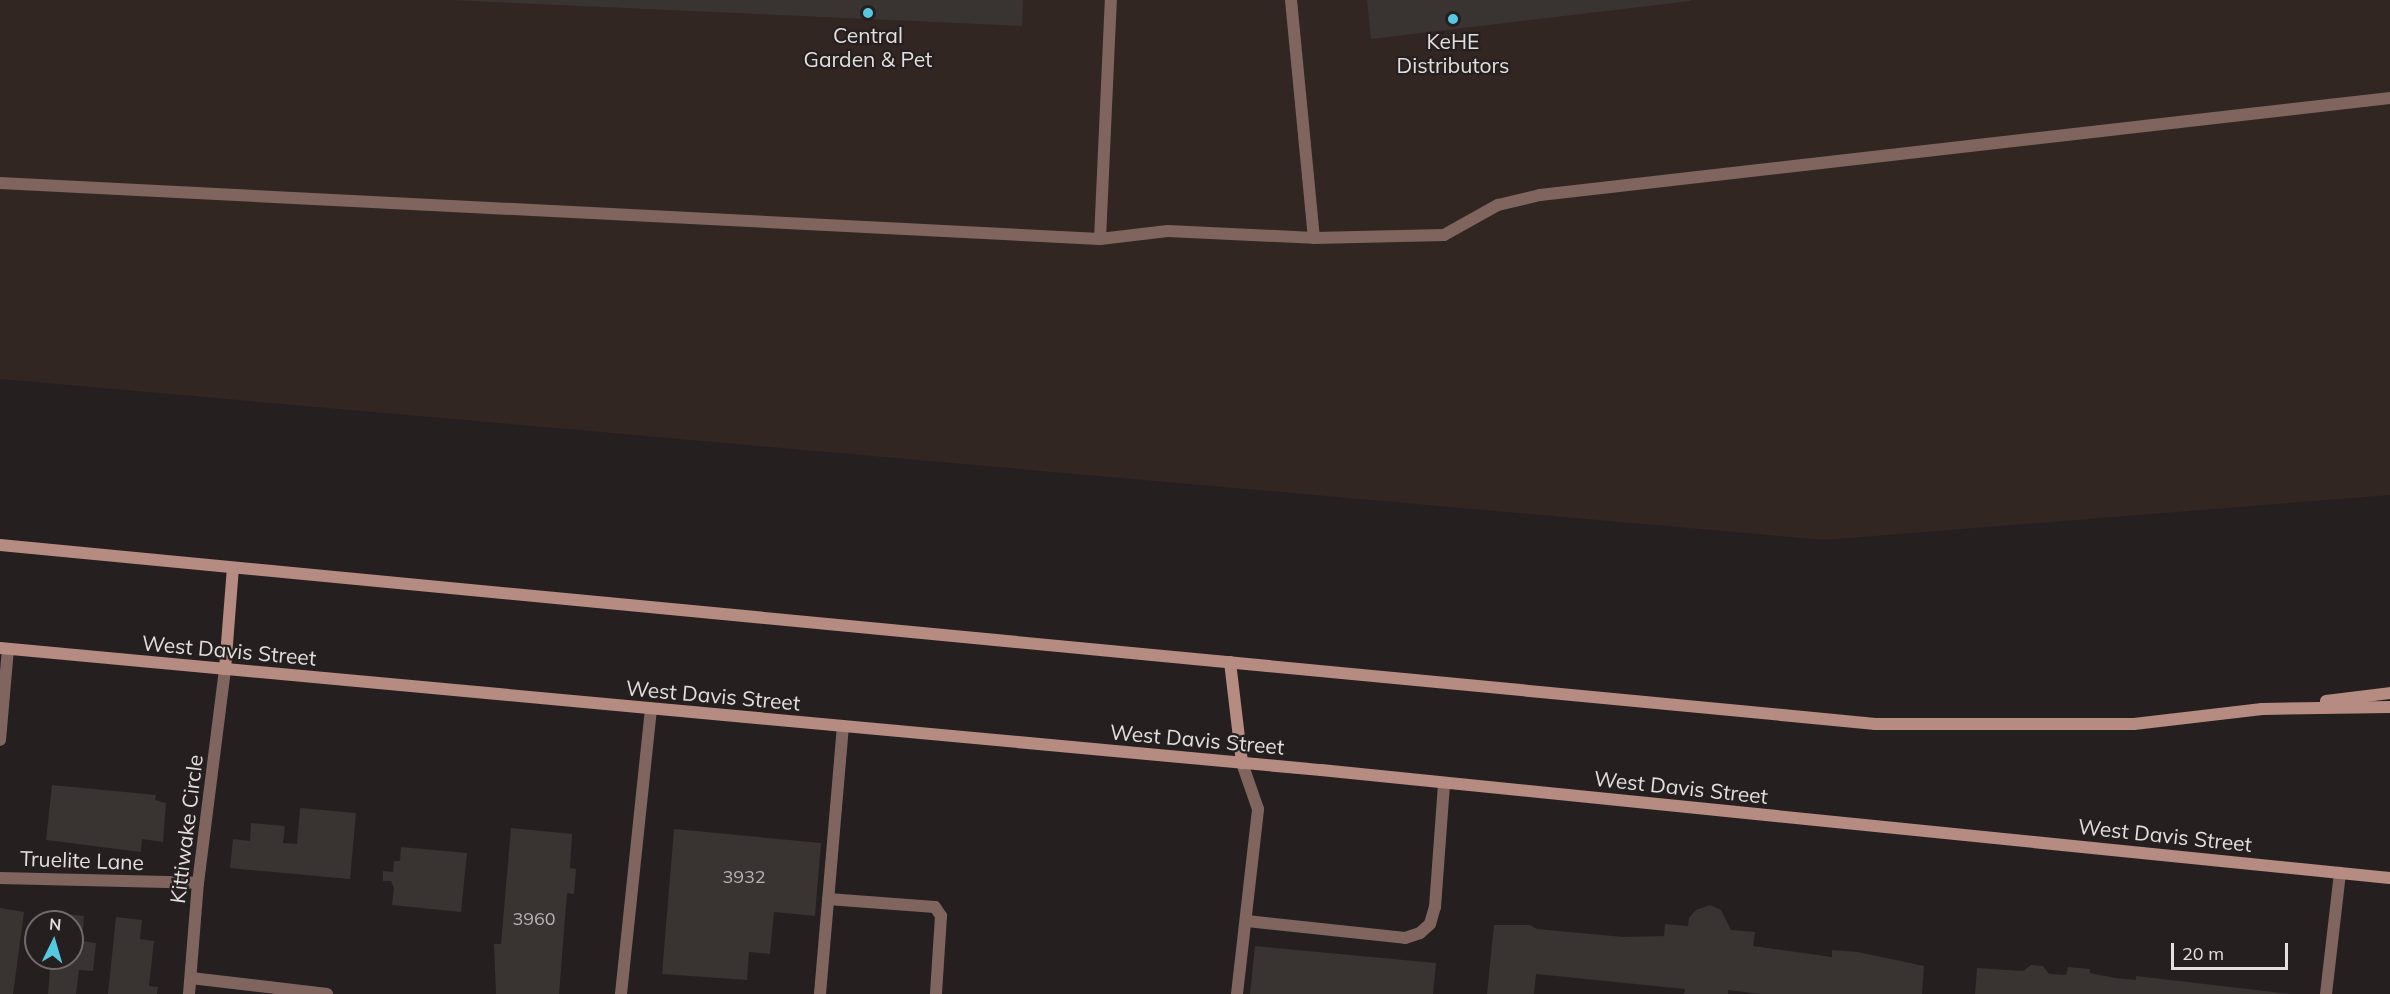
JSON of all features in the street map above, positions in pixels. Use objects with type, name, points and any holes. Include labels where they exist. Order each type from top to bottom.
[{"type":"main road","points":[[0,545],[1875,724],[2134,724],[2390,693]]},
{"type":"main road","points":[[225,669],[233,568]]},
{"type":"main road","name":"West Davis Street","points":[[4,649],[1242,763],[2390,878]]},
{"type":"main road","points":[[1230,662],[1242,763]]},
{"type":"main road","points":[[2262,709],[2390,707]]},
{"type":"street","points":[[1100,239],[1111,0]]},
{"type":"street","points":[[1291,0],[1314,237]]},
{"type":"street","points":[[0,183],[1100,239],[1168,231],[1314,237],[1444,235],[1498,205],[1540,195],[2390,98]]},
{"type":"street","points":[[0,740],[4,649]]},
{"type":"street","name":"Kittiwake Circle","points":[[189,994],[198,883],[225,669]]},
{"type":"street","points":[[621,994],[651,709]]},
{"type":"street","points":[[820,994],[843,726]]},
{"type":"street","points":[[1237,994],[1258,808],[1242,763]]},
{"type":"street","points":[[1247,921],[1405,938],[1420,933],[1430,924],[1435,907],[1444,783]]},
{"type":"street","points":[[2326,994],[2340,873]]},
{"type":"street","name":"Truelite Lane","points":[[0,878],[198,883]]},
{"type":"street","points":[[828,899],[935,907],[941,916],[936,994]]},
{"type":"street","points":[[191,978],[327,994]]},
{"type":"shaded area","points":[[0,0],[2390,0],[2390,495],[1824,540],[0,379]]},
{"type":"building","name":"Central Garden & Pet","points":[[450,0],[1023,0],[1022,26]]},
{"type":"building","name":"KeHE Distributors","points":[[1367,0],[1691,0],[1691,1],[1371,39]]},
{"type":"building","points":[[52,785],[156,795],[155,800],[166,803],[163,842],[142,839],[141,852],[46,840]]},
{"type":"building","points":[[300,808],[356,813],[350,879],[230,868],[233,839],[250,841],[251,823],[285,826],[283,843],[297,844]]},
{"type":"building","points":[[511,828],[572,834],[570,868],[576,869],[574,894],[567,893],[559,994],[496,994],[494,944],[501,944]]},
{"type":"building","points":[[674,829],[821,843],[815,916],[774,912],[770,954],[749,952],[747,980],[662,974]]},
{"type":"building","points":[[401,847],[467,853],[461,912],[392,905],[394,888],[391,881],[383,881],[383,871],[393,872],[394,861],[400,861]]},
{"type":"building","points":[[1710,905],[1721,910],[1731,930],[1755,932],[1753,946],[1832,957],[1832,950],[1858,952],[1924,966],[1922,994],[1760,994],[1728,990],[1728,994],[1684,994],[1685,989],[1536,974],[1534,994],[1487,994],[1494,925],[1530,925],[1537,929],[1623,937],[1664,936],[1665,924],[1688,926],[1689,918],[1696,910]]},
{"type":"building","points":[[0,908],[24,912],[13,994],[0,994]]},
{"type":"building","points":[[116,917],[142,920],[140,939],[154,941],[149,986],[158,987],[157,994],[108,994]]},
{"type":"building","points":[[84,941],[96,943],[93,971],[79,970],[84,970]]},
{"type":"building","points":[[1255,946],[1436,963],[1433,994],[1250,994]]},
{"type":"building","points":[[2031,965],[2043,966],[2049,974],[2066,975],[2068,967],[2090,969],[2090,973],[2115,978],[2136,980],[2136,976],[2290,994],[1975,994],[1977,968],[2023,971]]},
{"type":"building","points":[[50,970],[79,970],[76,994],[48,994]]},
{"type":"place","name":"Central Garden & Pet","points":[[868,13]]},
{"type":"place","name":"KeHE Distributors","points":[[1453,19]]}]
